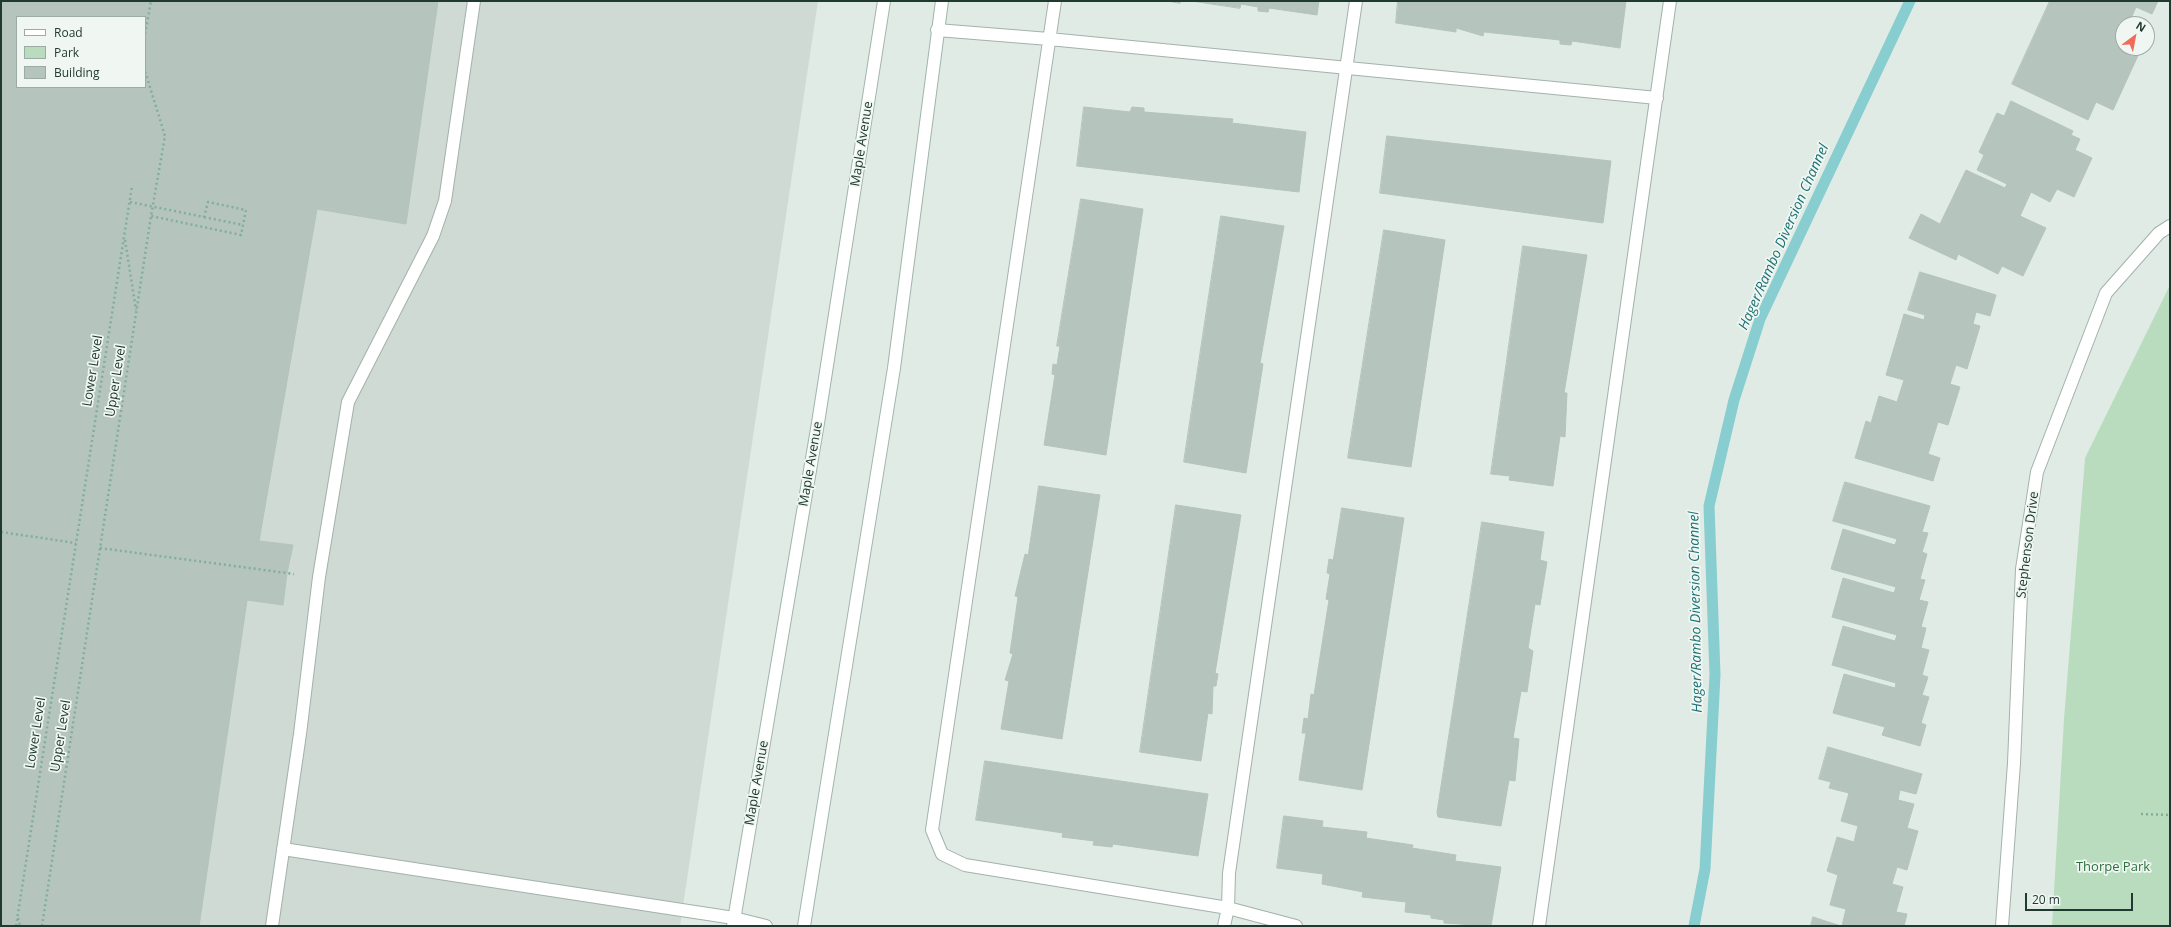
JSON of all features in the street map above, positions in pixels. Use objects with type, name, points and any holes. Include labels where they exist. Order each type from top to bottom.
[{"type":"main road","points":[[272,926],[319,577],[348,402],[433,236],[445,201],[474,1]]},
{"type":"main road","name":"Maple Avenue","points":[[734,922],[818,423],[884,1]]},
{"type":"main road","points":[[804,926],[894,368],[942,1]]},
{"type":"main road","points":[[1055,1],[932,830],[942,854],[965,865],[1228,908],[1296,926]]},
{"type":"main road","points":[[1224,926],[1228,908],[1229,873],[1356,1]]},
{"type":"main road","points":[[1539,926],[1670,1]]},
{"type":"main road","points":[[937,30],[1049,39],[1657,98]]},
{"type":"main road","name":"Stephenson Drive","points":[[2002,926],[2014,763],[2022,569],[2037,472],[2106,293],[2159,234],[2170,226]]},
{"type":"main road","points":[[283,849],[766,926]]},
{"type":"path","points":[[146,28],[151,1]]},
{"type":"path","name":"Upper Level","points":[[42,926],[151,216],[165,136],[146,74]]},
{"type":"path","name":"Lower Level","points":[[16,926],[132,186]]},
{"type":"path","points":[[130,202],[243,225]]},
{"type":"path","points":[[151,216],[241,235],[246,210],[208,202],[204,217]]},
{"type":"path","points":[[124,237],[136,314]]},
{"type":"path","points":[[1,532],[76,543]]},
{"type":"path","points":[[100,548],[319,577]]},
{"type":"path","points":[[2141,814],[2170,815]]},
{"type":"path","points":[[17,916],[20,926]]},
{"type":"shaded area","points":[[1,1],[818,1],[680,926],[1,926]]},
{"type":"green space","name":"Thorpe Park","points":[[2170,285],[2170,926],[2052,926],[2064,719],[2085,458]]},
{"type":"building","points":[[1,1],[438,1],[406,224],[317,209],[259,541],[293,545],[287,573],[283,605],[247,600],[199,926],[1,926]]},
{"type":"building","points":[[1168,1],[1181,1],[1180,3]]},
{"type":"building","points":[[1192,1],[1319,1],[1317,15],[1269,8],[1268,12],[1258,11],[1258,7],[1241,4],[1240,8]]},
{"type":"building","points":[[1398,1],[1626,1],[1620,48],[1572,41],[1571,45],[1560,44],[1560,40],[1484,32],[1483,36],[1456,28],[1456,32],[1396,23]]},
{"type":"building","points":[[2050,1],[2158,1],[2152,14],[2136,7],[2132,16],[2115,16],[2115,56],[2138,56],[2113,110],[2096,102],[2088,120],[2012,84]]},
{"type":"building","points":[[2011,101],[2073,131],[2071,135],[2080,139],[2075,150],[2092,158],[2074,197],[2057,189],[2050,202],[2031,192],[2020,216],[2046,228],[2023,276],[2002,266],[1998,274],[1958,254],[1956,260],[1909,238],[1921,214],[1940,224],[1966,170],[2005,188],[2007,184],[1977,170],[1984,155],[1979,152],[1997,113],[2004,116]]},
{"type":"building","points":[[1084,107],[1130,112],[1132,107],[1144,108],[1144,112],[1233,119],[1232,123],[1306,132],[1299,192],[1077,166]]},
{"type":"building","points":[[1387,136],[1611,161],[1603,223],[1380,193]]},
{"type":"building","points":[[1081,199],[1143,209],[1106,455],[1044,445],[1055,375],[1052,374],[1053,364],[1057,365],[1060,346],[1057,346]]},
{"type":"building","points":[[1221,216],[1284,226],[1260,363],[1263,364],[1246,473],[1184,462]]},
{"type":"building","points":[[1384,230],[1445,240],[1411,467],[1348,458]]},
{"type":"building","points":[[1523,246],[1587,255],[1564,393],[1567,393],[1565,437],[1560,436],[1553,486],[1509,480],[1510,476],[1491,474]]},
{"type":"building","points":[[1920,272],[1996,295],[1990,316],[1976,312],[1973,324],[1980,326],[1967,369],[1956,365],[1950,384],[1960,387],[1948,425],[1938,422],[1928,454],[1940,458],[1933,481],[1855,458],[1866,421],[1871,423],[1879,396],[1897,402],[1904,380],[1886,375],[1904,314],[1924,320],[1925,315],[1908,310]]},
{"type":"building","points":[[1845,482],[1930,506],[1922,532],[1928,533],[1922,552],[1927,554],[1920,579],[1925,580],[1919,600],[1928,602],[1921,627],[1926,628],[1921,648],[1929,650],[1922,675],[1928,677],[1922,695],[1929,697],[1921,723],[1926,725],[1920,746],[1882,735],[1885,727],[1833,713],[1844,674],[1895,688],[1896,683],[1832,665],[1843,626],[1895,641],[1897,635],[1832,617],[1843,578],[1894,593],[1896,587],[1831,569],[1843,529],[1895,545],[1897,539],[1833,521]]},
{"type":"building","points":[[1039,486],[1100,495],[1062,739],[1001,729],[1009,681],[1005,680],[1013,654],[1010,653],[1018,597],[1015,596],[1025,554],[1028,555]]},
{"type":"building","points":[[1176,505],[1241,515],[1215,673],[1218,674],[1216,686],[1213,686],[1212,714],[1208,713],[1201,761],[1140,752]]},
{"type":"building","points":[[1342,508],[1404,518],[1362,790],[1299,780],[1306,733],[1302,733],[1304,718],[1308,719],[1311,694],[1314,695],[1329,600],[1326,599],[1330,574],[1327,573],[1329,559],[1333,560]]},
{"type":"building","points":[[1482,522],[1544,532],[1540,560],[1547,562],[1540,605],[1535,604],[1528,648],[1533,651],[1527,692],[1521,691],[1513,738],[1519,739],[1515,781],[1509,780],[1501,826],[1438,817],[1437,813]]},
{"type":"building","points":[[1828,747],[1922,774],[1916,794],[1900,790],[1898,800],[1914,804],[1907,828],[1918,831],[1907,870],[1897,867],[1892,884],[1903,887],[1896,912],[1907,914],[1904,926],[1842,926],[1846,909],[1830,905],[1838,875],[1827,871],[1837,837],[1854,842],[1858,826],[1841,821],[1849,793],[1829,788],[1831,782],[1819,779]]},
{"type":"building","points":[[985,761],[1208,794],[1198,856],[1113,844],[1112,847],[1093,845],[1094,841],[1062,837],[1063,833],[976,820]]},
{"type":"building","points":[[1284,816],[1323,821],[1322,827],[1367,832],[1366,838],[1413,845],[1412,848],[1456,855],[1455,861],[1501,867],[1491,926],[1444,923],[1444,920],[1431,918],[1431,915],[1405,912],[1406,902],[1362,897],[1363,892],[1322,884],[1323,874],[1277,868]]},
{"type":"building","points":[[1813,917],[1841,926],[1811,926]]},
{"type":"waterway","name":"Hager/Rambo Diversion Channel","points":[[1694,926],[1705,869],[1715,675],[1709,506],[1734,400],[1760,319],[1910,1]]}]
